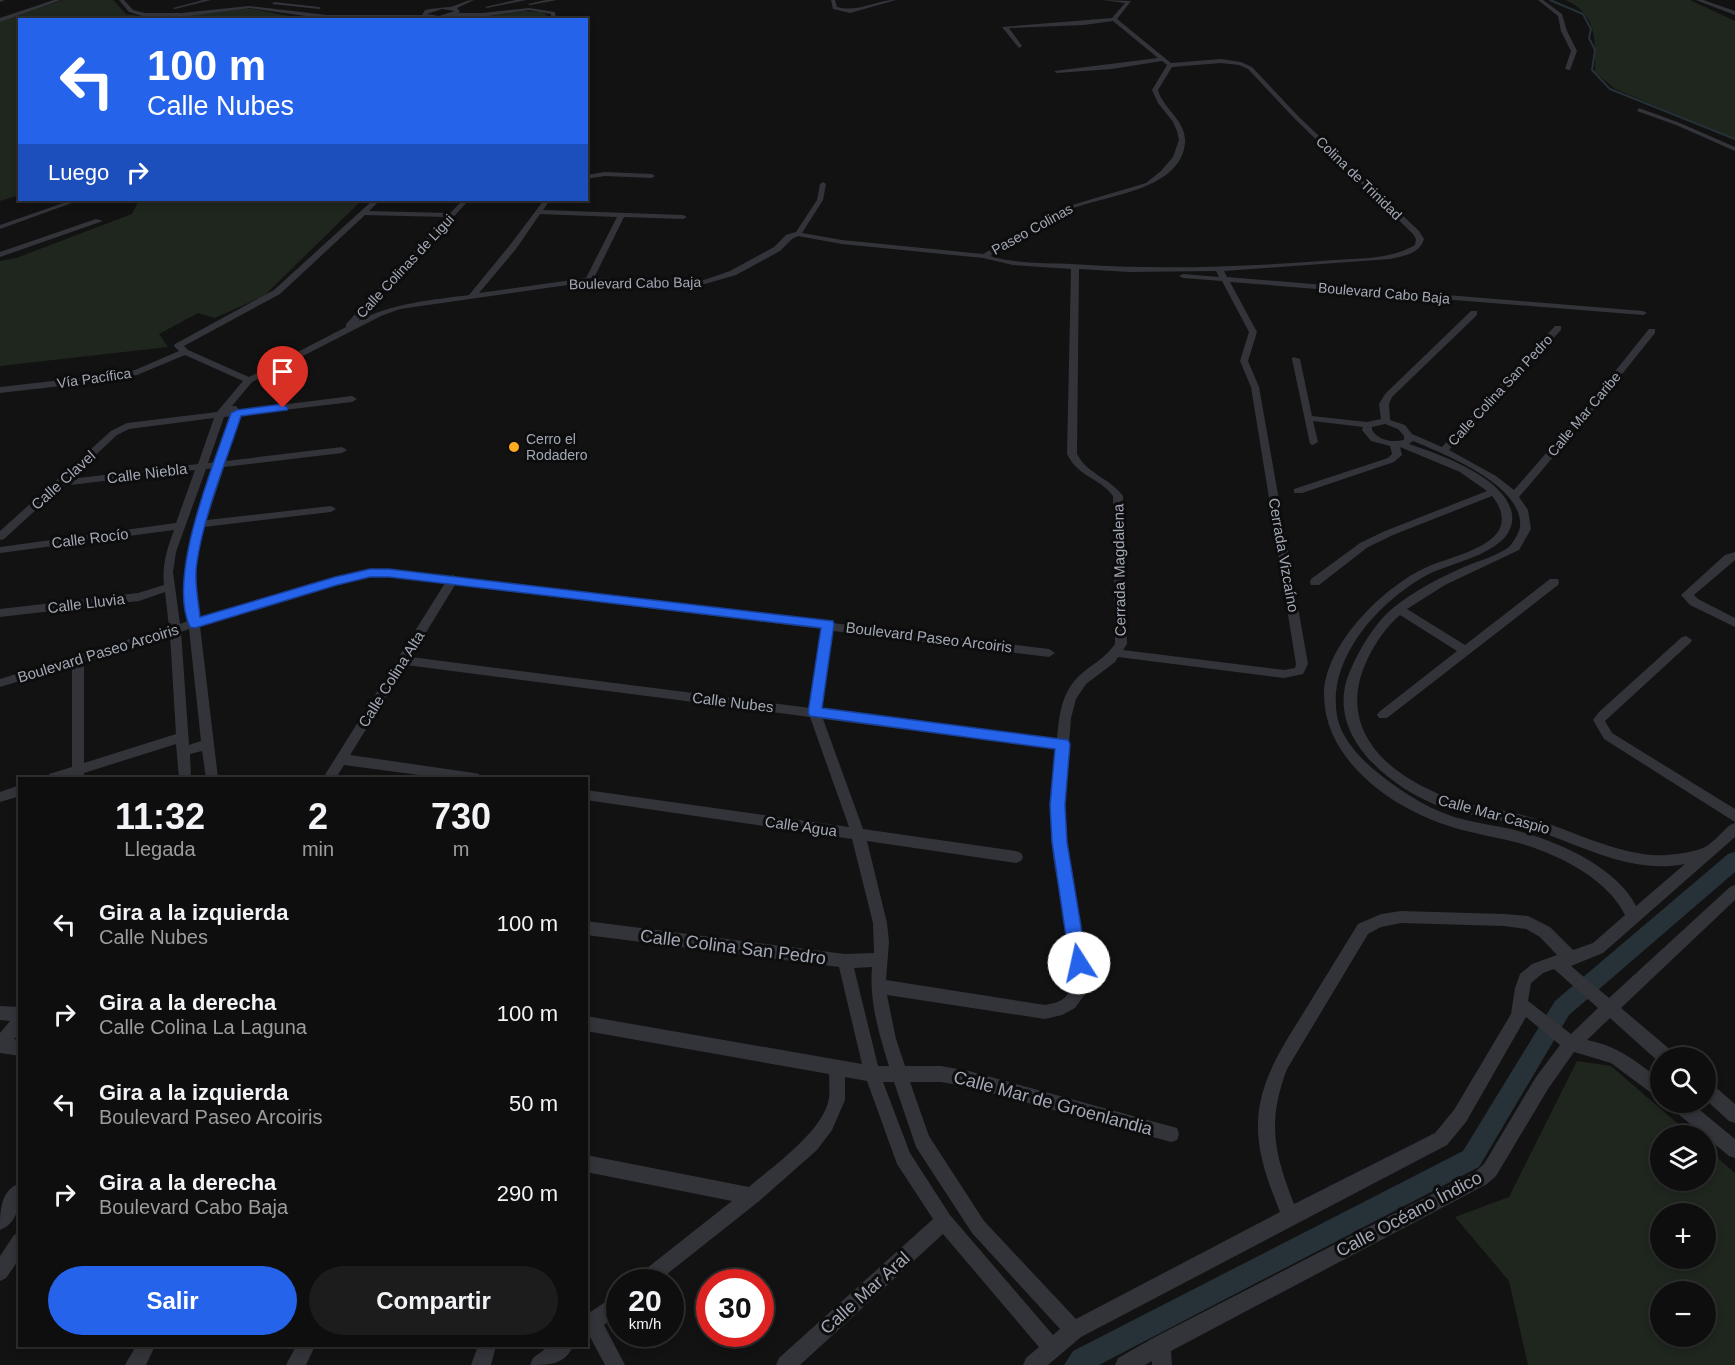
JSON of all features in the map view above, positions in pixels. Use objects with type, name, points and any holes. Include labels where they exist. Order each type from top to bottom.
[{"type":"street","points":[[0,19],[52,0]]},
{"type":"street","points":[[0,19],[59,0]]},
{"type":"street","points":[[121,0],[138,14],[255,2],[357,12],[425,14],[439,18],[472,0]]},
{"type":"street","points":[[130,0],[136,8],[148,13],[181,15],[249,7],[327,17],[425,14],[436,8],[482,15],[538,9],[553,13],[554,18]]},
{"type":"street","points":[[148,13],[201,0]]},
{"type":"street","points":[[160,12],[209,0]]},
{"type":"street","points":[[455,11],[524,0]]},
{"type":"street","points":[[455,11],[488,11],[555,0]]},
{"type":"street","points":[[832,0],[835,8],[850,12],[894,0]]},
{"type":"street","points":[[1018,46],[1005,27],[1114,19],[1129,2],[1104,0]]},
{"type":"street","points":[[1540,0],[1560,15],[1564,31],[1574,51],[1568,69]]},
{"type":"street","points":[[1698,0],[1735,14]]},
{"type":"street","points":[[1712,0],[1735,8]]},
{"type":"street","points":[[1082,15],[1103,21]]},
{"type":"street","points":[[1114,19],[1167,62]]},
{"type":"street","points":[[1058,71],[1167,62]]},
{"type":"street","name":"Colina de Trinidad","points":[[1167,62],[1240,63],[1250,68],[1420,239],[1418,246],[1406,252],[1347,261]]},
{"type":"street","name":"Paseo Colinas","points":[[984,256],[1071,207],[1134,189],[1159,177],[1180,151],[1183,141],[1177,124],[1158,98],[1155,90],[1167,62]]},
{"type":"street","points":[[1639,110],[1735,149]]},
{"type":"street","points":[[588,177],[605,174],[652,176]]},
{"type":"street","points":[[798,234],[819,200],[823,184]]},
{"type":"street","points":[[0,227],[74,201]]},
{"type":"street","points":[[249,380],[185,352],[178,346],[277,292],[376,201]]},
{"type":"street","name":"Calle Colinas de Ligui","points":[[344,331],[465,201]]},
{"type":"street","points":[[473,295],[513,247],[546,201]]},
{"type":"street","points":[[538,212],[683,217]]},
{"type":"street","points":[[363,213],[453,215]]},
{"type":"street","points":[[589,280],[622,215]]},
{"type":"street","points":[[0,255],[99,221]]},
{"type":"street","name":"Boulevard Cabo Baja","points":[[212,777],[190,589],[190,563],[220,464],[238,391],[249,380],[344,331],[399,307],[589,280],[705,282],[733,273],[777,249],[789,237],[798,234],[842,242],[984,256],[1007,262],[1643,313]]},
{"type":"street","name":"Boulevard Cabo Baja","points":[[1125,271],[1219,269],[1347,261]]},
{"type":"street","name":"Cerrada Magdalena","points":[[878,986],[1045,1012],[1062,1008],[1070,1003],[1077,994],[1079,963],[1060,847],[1057,805],[1065,718],[1070,698],[1082,681],[1117,653],[1121,644],[1121,606],[1118,496],[1110,486],[1091,476],[1079,466],[1072,454],[1075,267]]},
{"type":"street","name":"Cerrada Vizcaíno","points":[[1117,653],[1284,674],[1299,671],[1302,664],[1256,387],[1244,361],[1253,332],[1219,269]]},
{"type":"street","points":[[1386,422],[1384,405],[1388,396],[1474,314]]},
{"type":"street","name":"Calle Colina San Pedro","points":[[1443,452],[1557,328]]},
{"type":"street","name":"Calle Mar Caribe","points":[[1514,496],[1591,407],[1652,331]]},
{"type":"street","name":"Vía Pacífica","points":[[0,390],[137,372],[185,352]]},
{"type":"street","points":[[1296,359],[1313,442]]},
{"type":"street","points":[[234,408],[352,399]]},
{"type":"street","name":"Boulevard Cabo Baja","points":[[185,777],[169,563],[179,526],[220,415],[234,408]]},
{"type":"street","name":"Calle Clavel","points":[[0,537],[114,433],[127,426],[220,415]]},
{"type":"street","points":[[1298,491],[1391,460],[1402,442],[1402,427],[1386,422],[1368,426],[1308,418]]},
{"type":"street","points":[[1368,426],[1369,436],[1376,441],[1402,442],[1463,471],[1494,492]]},
{"type":"street","name":"Calle Mar Caspio","points":[[1402,442],[1443,452],[1493,477],[1514,496],[1521,507],[1526,525],[1522,540],[1504,554],[1440,582],[1399,609],[1388,619],[1364,654],[1352,681],[1350,715],[1354,730],[1370,753],[1389,771],[1417,789],[1450,805],[1515,818],[1633,857],[1664,861],[1707,852]]},
{"type":"street","name":"Calle Niebla","points":[[59,483],[342,450]]},
{"type":"street","points":[[1315,582],[1364,545],[1389,532],[1494,492]]},
{"type":"street","name":"Calle Mar Caspio","points":[[1494,492],[1504,505],[1507,520],[1498,538],[1424,572],[1384,600],[1345,646],[1335,673],[1331,700],[1334,727],[1349,753],[1393,791],[1426,811],[1452,822],[1530,840],[1582,865],[1617,890],[1634,918]]},
{"type":"street","points":[[200,524],[331,509]]},
{"type":"street","name":"Calle Rocío","points":[[0,550],[179,526]]},
{"type":"street","points":[[1735,556],[1729,558],[1687,595],[1694,602],[1735,623]]},
{"type":"street","points":[[1424,572],[1440,582]]},
{"type":"street","name":"Boulevard Paseo Arcoiris","points":[[0,683],[316,586],[370,573],[453,579],[1049,653]]},
{"type":"street","name":"Calle Colina Alta","points":[[330,777],[453,579]]},
{"type":"street","points":[[1383,716],[1464,650],[1554,582]]},
{"type":"street","name":"Calle Lluvia","points":[[0,613],[139,597],[170,587]]},
{"type":"street","points":[[1399,609],[1464,650]]},
{"type":"street","points":[[828,624],[815,713],[858,834],[880,923],[882,942],[878,986],[888,1039],[922,1141],[951,1189],[978,1227],[1074,1330]]},
{"type":"street","points":[[1686,640],[1603,714],[1599,720],[1600,725],[1608,736],[1735,816]]},
{"type":"street","points":[[78,659],[78,774]]},
{"type":"street","name":"Calle Nubes","points":[[402,660],[1063,744]]},
{"type":"street","points":[[60,777],[78,774],[182,737]]},
{"type":"street","points":[[184,751],[209,744]]},
{"type":"street","points":[[341,759],[467,777]]},
{"type":"street","points":[[0,796],[18,791]]},
{"type":"street","name":"Calle Agua","points":[[588,795],[1016,857]]},
{"type":"street","points":[[1033,1365],[1074,1330],[1441,1139],[1460,1116],[1518,1017],[1522,1005],[1523,983],[1528,973],[1541,966],[1564,961],[1598,948],[1735,829]]},
{"type":"street","name":"Calle Océano Índico","points":[[1125,1365],[1481,1178],[1490,1170],[1566,1040],[1609,1008],[1735,891]]},
{"type":"street","points":[[1290,1216],[1270,1164],[1265,1134],[1266,1108],[1272,1085],[1281,1064],[1363,930],[1386,918],[1516,920],[1536,925],[1576,979],[1654,1047]]},
{"type":"street","name":"Calle Colina San Pedro","points":[[588,928],[845,961],[879,960]]},
{"type":"street","points":[[845,961],[872,1074],[903,1158],[945,1221],[1052,1348]]},
{"type":"street","points":[[1522,1005],[1566,1040],[1603,1050],[1617,1057],[1650,1082]]},
{"type":"street","points":[[0,1013],[18,1014]]},
{"type":"street","points":[[0,1045],[18,1022]]},
{"type":"street","name":"Calle Mar de Groenlandia","points":[[588,1023],[872,1074],[941,1074],[969,1079],[1171,1134]]},
{"type":"street","points":[[0,1045],[18,1048]]},
{"type":"street","points":[[659,1269],[752,1196],[811,1144],[826,1124],[837,1100],[837,1068]]},
{"type":"street","points":[[1716,1099],[1735,1115]]},
{"type":"street","points":[[1690,1113],[1735,1150]]},
{"type":"street","points":[[588,1163],[752,1196]]},
{"type":"street","points":[[0,1221],[18,1194]]},
{"type":"street","name":"Calle Mar Aral","points":[[786,1365],[945,1221]]},
{"type":"street","points":[[0,1272],[18,1243]]},
{"type":"street","points":[[606,1312],[589,1325],[615,1365]]},
{"type":"street","points":[[1162,1344],[1162,1365]]},
{"type":"street","points":[[135,1365],[145,1347]]},
{"type":"street","points":[[297,1365],[306,1347]]},
{"type":"street","points":[[481,1365],[488,1347]]},
{"type":"street","points":[[540,1365],[563,1347]]},
{"type":"shaded area","points":[[63,0],[113,0],[126,14],[155,18],[18,18],[18,195],[0,201],[0,21]]},
{"type":"shaded area","points":[[1565,0],[1690,0],[1735,21],[1735,139],[1615,89],[1595,72],[1594,39],[1589,21],[1576,6]]},
{"type":"shaded area","points":[[247,8],[295,17],[334,18],[155,18]]},
{"type":"shaded area","points":[[524,11],[541,12],[546,14],[547,18],[477,18]]},
{"type":"shaded area","points":[[138,201],[361,201],[264,296],[215,318],[198,313],[159,334],[168,347],[0,366],[0,261],[16,258],[132,214]]},
{"type":"shaded area","points":[[1577,1061],[1611,1066],[1650,1100],[1650,1113],[1665,1113],[1679,1125],[1650,1125],[1650,1191],[1716,1191],[1716,1157],[1735,1173],[1735,1365],[1528,1365],[1509,1281],[1455,1217],[1509,1197]]},
{"type":"waterway","points":[[1550,0],[1583,14],[1591,29],[1589,38],[1595,50],[1592,70],[1610,89],[1735,139]]},
{"type":"waterway","points":[[1077,1365],[1082,1360],[1471,1159],[1562,1008],[1735,860]]},
{"type":"place","name":"Cerro el Rodadero","points":[[514,447]]},
{"type":"route","points":[[283,408],[237,413],[200,524],[190,563],[191,602],[195,624],[316,586],[370,573],[389,573],[828,624],[815,713],[1063,744],[1057,805],[1060,856],[1079,963]]}]
